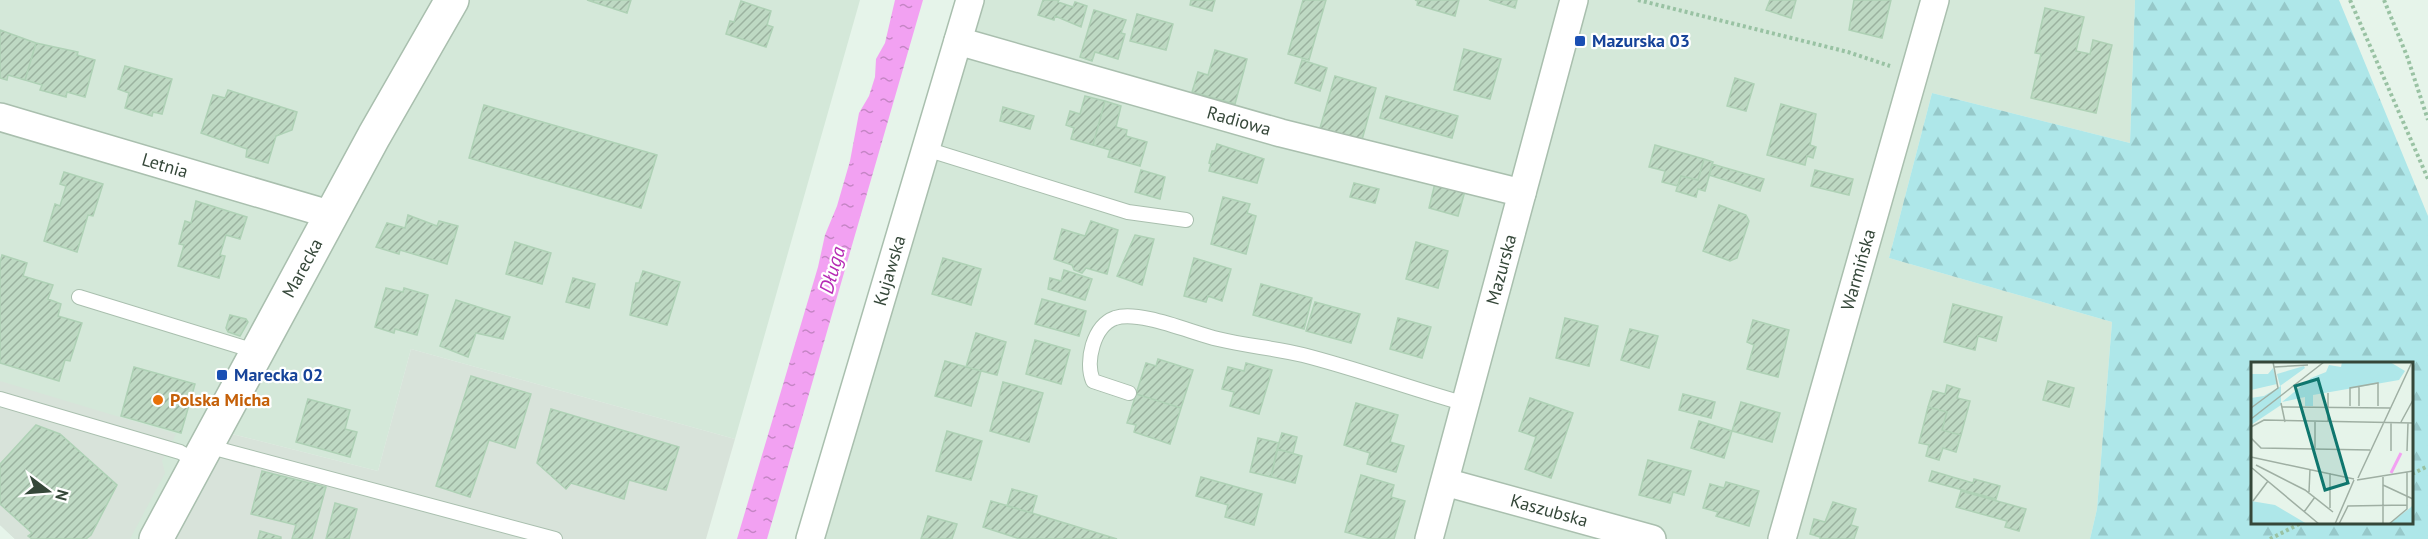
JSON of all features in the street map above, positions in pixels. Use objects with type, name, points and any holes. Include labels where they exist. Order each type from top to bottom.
[{"type":"street","name":"Marecka","points":[[156,539],[452,0]]},
{"type":"street","name":"Kujawska","points":[[810,539],[970,0]]},
{"type":"street","name":"Mazurska","points":[[1430,539],[1574,0]]},
{"type":"street","name":"Warmińska","points":[[1782,539],[1935,0]]},
{"type":"street","name":"Radiowa","points":[[958,42],[1281,133],[1522,192]]},
{"type":"street","name":"Letnia","points":[[0,117],[332,215]]},
{"type":"street","name":"Kaszubska","points":[[1445,482],[1652,539]]},
{"type":"lane","points":[[926,149],[1128,212],[1186,220]]},
{"type":"lane","points":[[79,297],[258,352]]},
{"type":"lane","points":[[1129,393],[1093,381],[1089,371],[1099,331],[1115,318],[1133,317],[1157,321],[1217,339],[1303,355],[1466,404]]},
{"type":"lane","points":[[0,399],[180,452],[202,454],[531,536],[555,539]]},
{"type":"path","points":[[1638,0],[1848,52],[1914,74]]},
{"type":"path","points":[[2350,0],[2428,179]]},
{"type":"path","points":[[2384,0],[2407,56],[2428,120]]},
{"type":"path","points":[[2413,474],[2428,466]]},
{"type":"path","points":[[2270,539],[2298,524]]},
{"type":"shaded area","points":[[0,0],[860,0],[735,439],[411,349],[378,471],[216,430],[156,539],[15,539],[0,525]]},
{"type":"shaded area","points":[[984,0],[2135,0],[2130,143],[1932,93],[1889,258],[2112,322],[2097,509],[2090,539],[811,539]]},
{"type":"shaded area","points":[[411,349],[735,439],[706,539],[157,539],[216,430],[378,471]]},
{"type":"shaded area","points":[[0,381],[176,434],[162,461],[165,473],[130,539],[15,539],[0,525]]},
{"type":"green space","points":[[2135,0],[2339,0],[2428,216],[2428,539],[2090,539],[2097,509],[2112,322],[1889,258],[1932,93],[2130,143]]},
{"type":"water","name":"Długa","points":[[895,0],[923,0],[767,539],[737,539],[818,267],[825,235],[837,206],[850,161],[859,113],[869,96],[875,77],[876,59],[885,43]]},
{"type":"building","points":[[587,0],[631,0],[627,13]]},
{"type":"building","points":[[1043,0],[1059,0],[1058,2],[1073,7],[1075,2],[1087,6],[1081,27],[1055,16],[1054,20],[1038,15]]},
{"type":"building","points":[[1191,0],[1215,0],[1212,11],[1190,5]]},
{"type":"building","points":[[1303,0],[1326,0],[1309,60],[1288,54]]},
{"type":"building","points":[[1415,0],[1459,0],[1455,16],[1417,5],[1418,1]]},
{"type":"building","points":[[1489,0],[1517,0],[1515,8]]},
{"type":"building","points":[[1770,0],[1796,0],[1791,18],[1766,10]]},
{"type":"building","points":[[1854,0],[1891,0],[1882,38],[1849,30]]},
{"type":"building","points":[[741,1],[771,11],[767,25],[773,27],[766,47],[726,34],[730,21],[734,22]]},
{"type":"building","points":[[2045,8],[2084,17],[2076,51],[2090,54],[2093,40],[2112,45],[2096,113],[2031,98],[2041,54],[2035,53]]},
{"type":"building","points":[[1094,10],[1126,20],[1121,33],[1125,34],[1118,59],[1095,52],[1092,61],[1080,57]]},
{"type":"building","points":[[1137,14],[1173,24],[1166,50],[1130,41]]},
{"type":"building","points":[[0,30],[36,43],[25,80],[8,75],[7,80],[0,78]]},
{"type":"building","points":[[36,43],[78,52],[77,55],[95,60],[85,97],[67,92],[66,97],[40,90],[42,85],[25,80]]},
{"type":"building","points":[[1464,49],[1501,59],[1490,99],[1454,90]]},
{"type":"building","points":[[1215,50],[1247,59],[1235,104],[1192,92],[1198,72],[1208,75]]},
{"type":"building","points":[[1302,60],[1327,68],[1320,91],[1295,83]]},
{"type":"building","points":[[125,66],[172,79],[162,114],[153,112],[152,116],[125,108],[129,93],[118,89]]},
{"type":"building","points":[[1335,76],[1376,88],[1362,140],[1320,128]]},
{"type":"building","points":[[1735,78],[1754,84],[1746,111],[1727,106]]},
{"type":"building","points":[[228,90],[297,112],[292,130],[276,136],[268,163],[246,157],[247,149],[201,133],[213,95],[225,98]]},
{"type":"building","points":[[1085,96],[1105,101],[1093,145],[1071,139],[1074,128],[1066,125],[1070,111],[1080,114]]},
{"type":"building","points":[[1386,96],[1458,116],[1452,138],[1380,118]]},
{"type":"building","points":[[1105,101],[1121,106],[1116,127],[1127,130],[1126,136],[1147,142],[1140,166],[1108,157],[1110,150],[1093,145]]},
{"type":"building","points":[[1781,104],[1816,114],[1810,145],[1816,147],[1813,158],[1807,156],[1805,165],[1767,155]]},
{"type":"building","points":[[484,105],[657,155],[641,208],[469,158]]},
{"type":"building","points":[[1003,107],[1034,116],[1030,129],[1000,121]]},
{"type":"building","points":[[1217,144],[1264,159],[1257,183],[1209,171],[1212,151],[1215,151]]},
{"type":"building","points":[[1655,145],[1704,159],[1698,180],[1681,176],[1678,186],[1662,182],[1665,171],[1649,167]]},
{"type":"building","points":[[1704,159],[1713,162],[1705,191],[1698,189],[1696,197],[1676,191],[1681,176],[1698,180]]},
{"type":"building","points":[[1712,164],[1764,179],[1760,191],[1709,175]]},
{"type":"building","points":[[1141,170],[1165,177],[1160,199],[1135,192]]},
{"type":"building","points":[[1815,170],[1853,179],[1849,195],[1811,186]]},
{"type":"building","points":[[64,172],[103,184],[93,216],[88,215],[77,252],[44,241],[55,204],[60,206],[66,186],[60,184]]},
{"type":"building","points":[[1354,183],[1379,189],[1375,203],[1350,197]]},
{"type":"building","points":[[1435,183],[1465,191],[1458,216],[1429,208]]},
{"type":"building","points":[[1223,197],[1250,204],[1247,213],[1256,216],[1246,254],[1211,244]]},
{"type":"building","points":[[196,201],[247,217],[240,239],[226,235],[220,255],[225,256],[219,278],[178,266],[184,245],[179,244],[185,221],[191,223]]},
{"type":"building","points":[[1719,205],[1746,215],[1749,221],[1737,258],[1730,261],[1703,251]]},
{"type":"building","points":[[408,215],[437,226],[439,221],[458,226],[447,264],[400,250],[399,254],[376,247],[387,223],[405,228]]},
{"type":"building","points":[[1091,221],[1118,230],[1107,274],[1086,268],[1082,273],[1074,270],[1072,265],[1054,259],[1062,229],[1085,236]]},
{"type":"building","points":[[1135,235],[1154,239],[1142,285],[1117,276]]},
{"type":"building","points":[[515,242],[551,253],[542,284],[506,274]]},
{"type":"building","points":[[1416,242],[1448,251],[1438,288],[1406,279]]},
{"type":"building","points":[[2,255],[27,263],[23,276],[53,285],[48,299],[61,304],[58,316],[82,323],[70,361],[65,360],[59,381],[0,363],[0,263]]},
{"type":"building","points":[[943,258],[981,269],[971,305],[932,294]]},
{"type":"building","points":[[1194,258],[1231,269],[1222,301],[1208,296],[1206,302],[1184,296]]},
{"type":"building","points":[[1064,270],[1092,279],[1085,300],[1048,289],[1050,278],[1061,281]]},
{"type":"building","points":[[643,271],[680,282],[667,325],[630,315],[636,283],[639,283]]},
{"type":"building","points":[[573,278],[595,284],[589,308],[566,302]]},
{"type":"building","points":[[1261,284],[1312,298],[1304,329],[1253,315]]},
{"type":"building","points":[[386,288],[403,292],[404,288],[428,295],[417,335],[395,329],[394,333],[375,327]]},
{"type":"building","points":[[1042,299],[1086,311],[1079,336],[1035,324]]},
{"type":"building","points":[[456,300],[510,317],[503,339],[476,333],[468,357],[440,346]]},
{"type":"building","points":[[1315,302],[1360,314],[1351,343],[1306,331]]},
{"type":"building","points":[[1953,304],[2002,317],[1996,341],[1978,336],[1975,350],[1944,342]]},
{"type":"building","points":[[230,315],[246,319],[248,322],[240,336],[228,332],[226,328]]},
{"type":"building","points":[[1398,318],[1431,327],[1422,358],[1390,349]]},
{"type":"building","points":[[1565,318],[1598,326],[1589,366],[1556,358]]},
{"type":"building","points":[[1753,320],[1789,330],[1778,377],[1747,369],[1754,345],[1747,342]]},
{"type":"building","points":[[1630,329],[1658,336],[1649,368],[1621,360]]},
{"type":"building","points":[[976,333],[1006,342],[997,375],[966,367]]},
{"type":"building","points":[[1035,340],[1070,350],[1061,384],[1026,374]]},
{"type":"building","points":[[1158,359],[1193,370],[1181,408],[1136,394],[1146,363],[1156,366]]},
{"type":"building","points":[[945,361],[981,371],[971,406],[935,396]]},
{"type":"building","points":[[1246,363],[1272,370],[1259,414],[1230,406],[1234,392],[1222,389],[1228,367],[1244,371]]},
{"type":"building","name":"Polska Micha","points":[[134,367],[195,384],[181,433],[121,416]]},
{"type":"building","points":[[471,376],[531,394],[515,448],[489,440],[470,497],[436,486]]},
{"type":"building","points":[[2048,381],[2074,388],[2069,407],[2043,400]]},
{"type":"building","points":[[1003,382],[1043,393],[1029,442],[990,431]]},
{"type":"building","points":[[1947,385],[1960,389],[1957,398],[1970,401],[1961,435],[1942,430],[1947,412],[1928,407],[1933,391],[1945,394]]},
{"type":"building","points":[[1136,394],[1181,408],[1170,444],[1134,432],[1136,425],[1127,423]]},
{"type":"building","points":[[1683,394],[1715,402],[1711,418],[1679,410]]},
{"type":"building","points":[[1530,398],[1573,413],[1551,478],[1525,469],[1536,437],[1519,431]]},
{"type":"building","points":[[308,399],[350,410],[345,429],[357,432],[350,457],[296,442]]},
{"type":"building","points":[[1741,402],[1780,413],[1772,442],[1732,431]]},
{"type":"building","points":[[1356,403],[1398,415],[1390,442],[1404,446],[1396,472],[1367,464],[1370,453],[1344,445]]},
{"type":"building","points":[[1928,407],[1947,412],[1942,430],[1961,435],[1956,452],[1943,448],[1939,460],[1926,456],[1929,445],[1919,443]]},
{"type":"building","points":[[551,409],[679,447],[666,490],[629,480],[624,499],[571,483],[566,489],[537,463]]},
{"type":"building","points":[[1699,421],[1732,431],[1724,458],[1691,448]]},
{"type":"building","points":[[36,425],[60,434],[117,485],[91,535],[86,539],[32,539],[28,536],[32,533],[0,504],[0,464]]},
{"type":"building","points":[[947,431],[982,441],[971,480],[936,471]]},
{"type":"building","points":[[1282,433],[1297,437],[1293,453],[1277,449]]},
{"type":"building","points":[[1258,438],[1279,443],[1271,477],[1250,472]]},
{"type":"building","points":[[1277,449],[1302,456],[1295,483],[1271,477]]},
{"type":"building","points":[[1648,460],[1691,471],[1684,495],[1673,492],[1670,503],[1639,495]]},
{"type":"building","points":[[262,471],[326,487],[312,539],[292,539],[296,525],[251,514]]},
{"type":"building","points":[[1932,471],[1973,483],[1974,479],[2000,486],[1996,499],[1929,481]]},
{"type":"building","points":[[1361,475],[1394,485],[1391,497],[1405,501],[1394,539],[1371,539],[1345,532]]},
{"type":"building","points":[[1201,477],[1262,494],[1254,525],[1225,517],[1228,505],[1196,496]]},
{"type":"building","points":[[1726,482],[1759,491],[1749,526],[1716,516],[1718,512],[1703,508],[1710,484],[1724,488]]},
{"type":"building","points":[[1012,489],[1037,496],[1032,513],[1007,506]]},
{"type":"building","points":[[1961,491],[2026,509],[2019,531],[2005,527],[2007,521],[1956,507]]},
{"type":"building","points":[[991,501],[1117,539],[1020,539],[983,527]]},
{"type":"building","points":[[1833,502],[1856,509],[1851,525],[1858,527],[1854,539],[1820,539],[1810,534],[1814,519],[1825,522]]},
{"type":"building","points":[[335,503],[357,509],[349,539],[326,539]]},
{"type":"building","points":[[928,516],[957,524],[952,539],[921,539]]},
{"type":"building","points":[[260,531],[281,537],[281,539],[258,539]]},
{"type":"place","name":"Mazurska 03","points":[[1580,41]]},
{"type":"place","name":"Marecka 02","points":[[222,375]]},
{"type":"place","name":"Polska Micha","points":[[158,400]]}]
